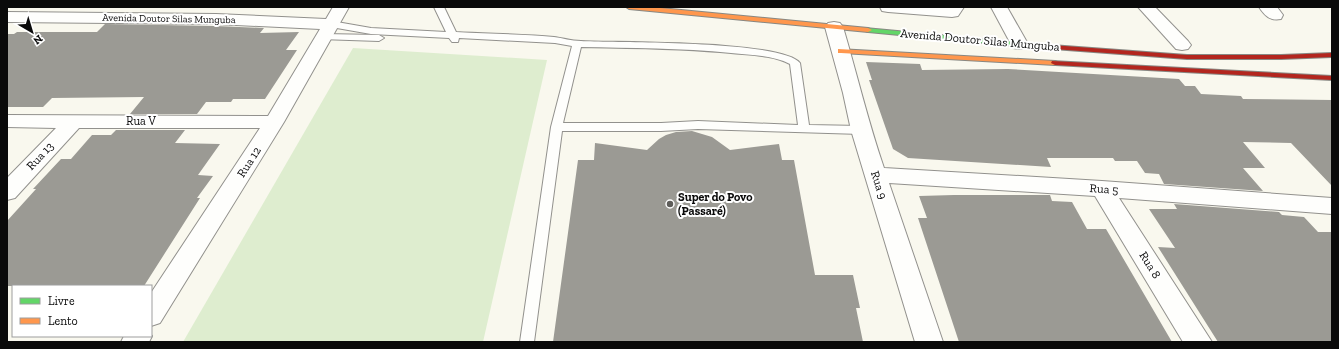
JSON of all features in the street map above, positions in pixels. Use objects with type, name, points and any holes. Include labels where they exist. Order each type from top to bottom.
[{"type":"main road","name":"Avenida Doutor Silas Munguba","points":[[629,7],[834,27],[1014,35],[1187,57],[1281,57],[1332,55]]},
{"type":"main road","name":"Avenida Doutor Silas Munguba","points":[[841,51],[1332,78]]},
{"type":"street","points":[[888,7],[952,12],[956,7]]},
{"type":"street","points":[[998,7],[1014,35]]},
{"type":"street","points":[[1146,7],[1180,45]]},
{"type":"street","name":"Avenida Doutor Silas Munguba","points":[[7,17],[216,19],[332,23]]},
{"type":"street","name":"Rua 12","points":[[152,313],[274,122],[332,23]]},
{"type":"street","name":"Rua 9","points":[[834,27],[861,130],[929,342]]},
{"type":"street","name":"Rua V","points":[[7,121],[274,122]]},
{"type":"street","name":"Rua 13","points":[[7,192],[74,121]]},
{"type":"street","name":"Rua 5","points":[[876,175],[1102,189],[1331,207]]},
{"type":"street","name":"Rua 8","points":[[1102,189],[1198,342]]},
{"type":"lane","points":[[439,7],[454,38]]},
{"type":"lane","points":[[332,23],[454,38]]},
{"type":"lane","points":[[332,23],[371,31],[551,46],[563,43],[626,44],[748,52],[786,57],[795,63],[809,128]]},
{"type":"lane","points":[[527,342],[556,130],[577,44]]},
{"type":"lane","points":[[556,130],[661,132],[697,130],[754,132],[805,130],[809,128],[861,130]]},
{"type":"green space","points":[[353,48],[547,60],[483,342],[183,342]]},
{"type":"building","points":[[105,24],[264,28],[260,33],[299,32],[286,50],[297,50],[265,99],[233,99],[231,102],[206,102],[197,114],[130,114],[144,97],[52,98],[43,107],[7,107],[7,34],[14,34],[17,32],[97,32]]},
{"type":"building","points":[[866,62],[920,64],[922,70],[1008,69],[1179,79],[1185,86],[1195,86],[1201,94],[1241,96],[1243,99],[1332,100],[1332,186],[1291,143],[1243,142],[1265,168],[1243,168],[1263,191],[1164,184],[1159,174],[1145,173],[1137,161],[1115,161],[1113,158],[1047,158],[1051,167],[908,158],[893,149],[869,80],[872,80]]},
{"type":"building","points":[[116,130],[185,130],[175,143],[220,144],[198,175],[213,176],[197,198],[200,198],[145,285],[7,286],[7,221],[36,189],[33,189],[61,159],[71,159],[92,135],[111,135]]},
{"type":"building","points":[[692,131],[712,137],[730,150],[779,144],[782,160],[794,160],[815,275],[853,275],[860,308],[856,308],[863,342],[553,342],[578,160],[594,160],[595,143],[647,150],[666,135],[676,132]]},
{"type":"building","points":[[1050,195],[1052,201],[1072,202],[1087,229],[1106,229],[1172,342],[959,342],[918,218],[927,218],[919,196]]},
{"type":"building","points":[[1174,204],[1279,212],[1282,215],[1304,217],[1318,232],[1332,232],[1332,342],[1218,342],[1158,247],[1175,248],[1149,209],[1177,209]]},
{"type":"traffic: fast","points":[[868,30],[1027,45]]},
{"type":"traffic: slow","points":[[629,7],[868,30]]},
{"type":"traffic: slow","points":[[841,51],[1055,63]]},
{"type":"traffic: jam","points":[[1027,45],[1187,57],[1281,57],[1332,55]]},
{"type":"traffic: jam","points":[[1055,63],[1332,78]]},
{"type":"place","name":"Super do Povo (Passaré)","points":[[670,204]]}]
